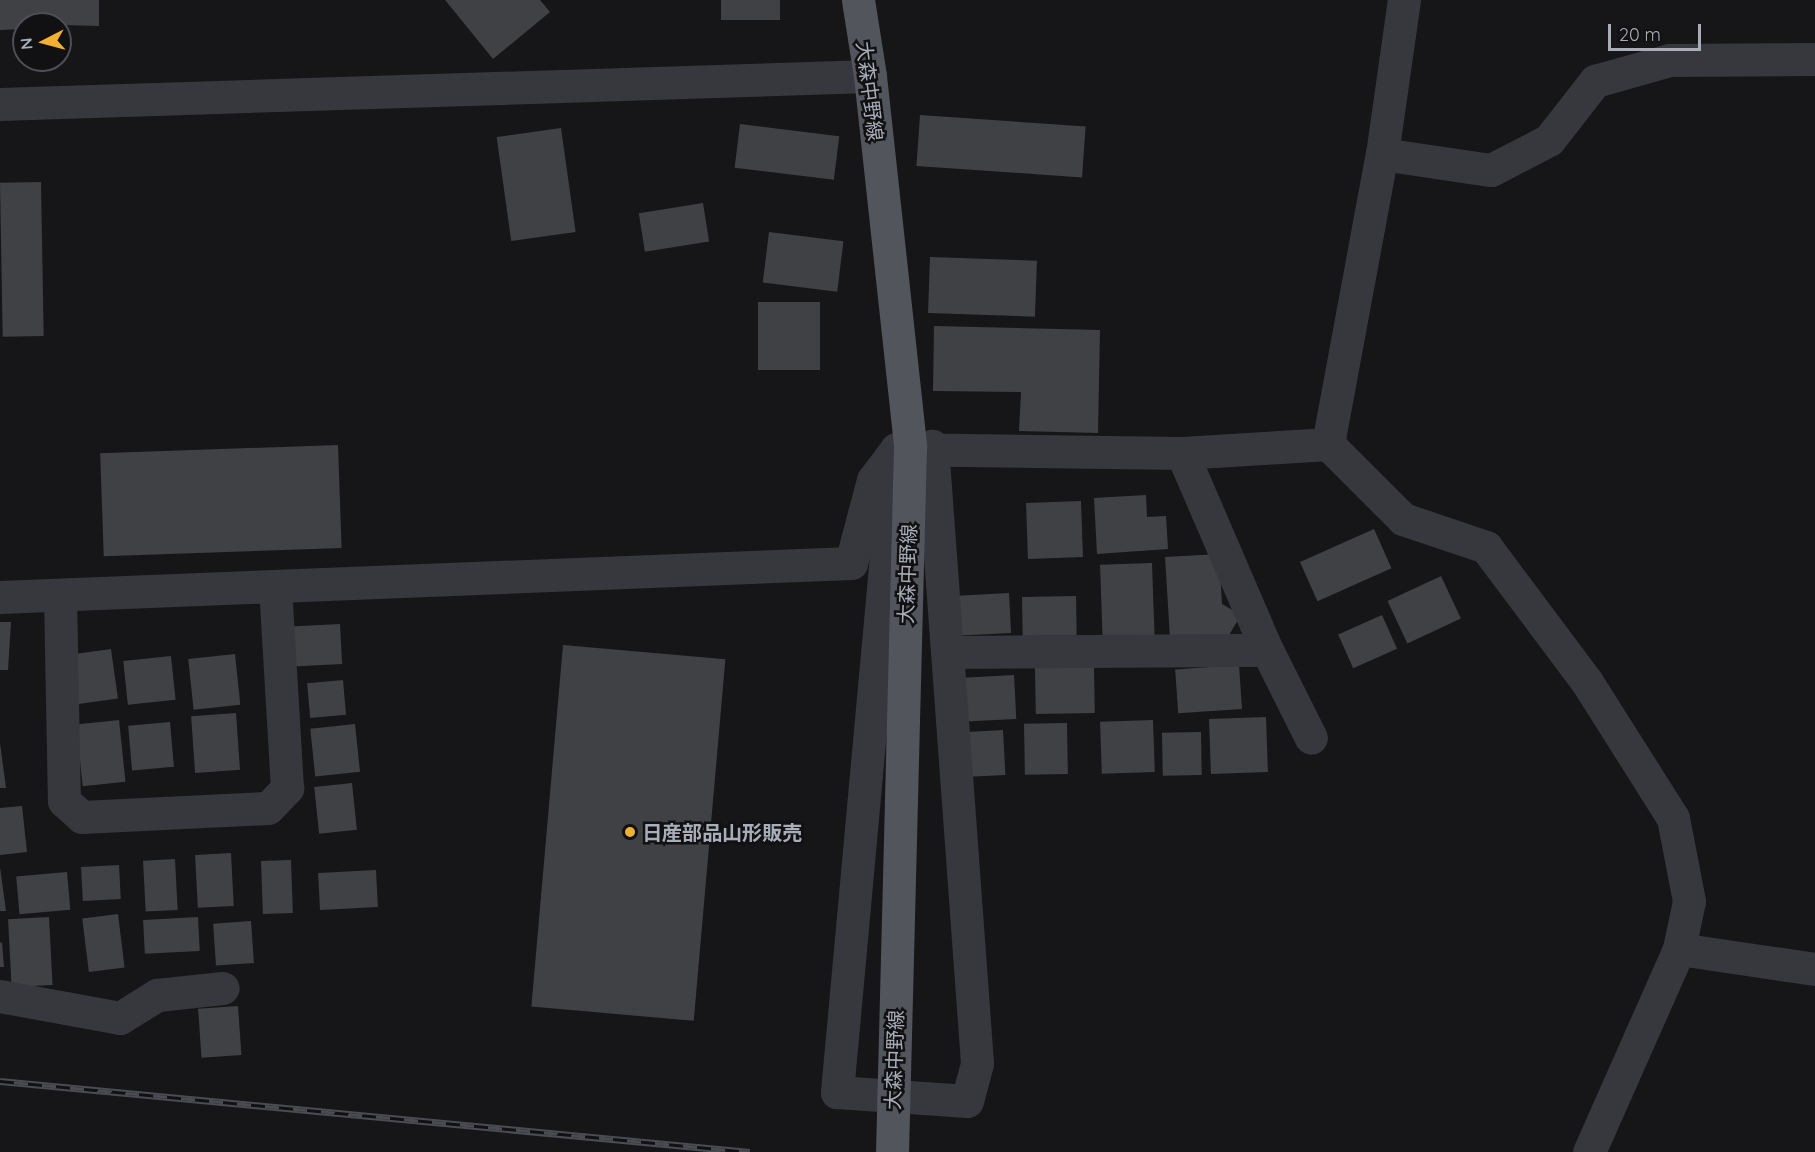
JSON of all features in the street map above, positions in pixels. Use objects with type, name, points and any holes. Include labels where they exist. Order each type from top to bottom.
[{"type":"main road","name":"大森中野線","points":[[858,0],[870,76],[913,448],[892,1152]]},
{"type":"street","points":[[1328,444],[1382,154],[1404,0]]},
{"type":"street","points":[[1382,154],[1491,170],[1549,140],[1595,81],[1669,60],[1815,59]]},
{"type":"street","points":[[0,104],[870,76]]},
{"type":"street","points":[[0,597],[850,563],[873,480],[913,448],[1182,453],[1328,444],[1403,519],[1486,547],[1587,682],[1673,818],[1689,901],[1679,949],[1588,1152]]},
{"type":"street","points":[[913,448],[947,652],[977,1063],[967,1101],[837,1092],[913,448]]},
{"type":"street","points":[[1182,453],[1267,650],[1311,738]]},
{"type":"street","points":[[60,596],[64,801],[82,817],[268,808],[287,788],[275,586]]},
{"type":"street","points":[[947,652],[1267,650]]},
{"type":"street","points":[[1679,949],[1815,969]]},
{"type":"street","points":[[0,996],[120,1018],[158,995],[223,988]]},
{"type":"building","points":[[0,0],[99,0],[99,26],[72,25],[72,12],[12,12],[12,30],[0,30]]},
{"type":"building","points":[[445,0],[540,0],[550,12],[493,59]]},
{"type":"building","points":[[721,0],[780,0],[780,20],[721,20]]},
{"type":"building","points":[[920,115],[1086,127],[1082,177],[916,166]]},
{"type":"building","points":[[740,124],[839,136],[834,180],[735,168]]},
{"type":"building","points":[[561,128],[576,232],[511,241],[497,137]]},
{"type":"building","points":[[41,182],[44,336],[3,337],[0,183]]},
{"type":"building","points":[[703,203],[709,242],[645,252],[639,213]]},
{"type":"building","points":[[769,232],[843,241],[837,292],[763,283]]},
{"type":"building","points":[[930,257],[1037,261],[1035,317],[928,313]]},
{"type":"building","points":[[758,302],[820,302],[820,370],[758,370]]},
{"type":"building","points":[[934,326],[1100,330],[1098,433],[1019,431],[1021,392],[933,391]]},
{"type":"building","points":[[338,445],[342,548],[104,556],[100,453]]},
{"type":"building","points":[[1146,495],[1147,517],[1166,516],[1168,549],[1097,554],[1094,498]]},
{"type":"building","points":[[1081,501],[1083,557],[1028,559],[1026,503]]},
{"type":"building","points":[[1374,529],[1391,568],[1317,601],[1300,562]]},
{"type":"building","points":[[1219,554],[1222,604],[1241,615],[1229,635],[1170,638],[1165,557]]},
{"type":"building","points":[[1152,563],[1155,638],[1103,640],[1100,565]]},
{"type":"building","points":[[1441,576],[1461,619],[1407,644],[1388,601]]},
{"type":"building","points":[[1009,593],[1011,633],[960,636],[958,596]]},
{"type":"building","points":[[1076,596],[1077,635],[1023,636],[1022,597]]},
{"type":"building","points":[[1382,615],[1397,649],[1353,668],[1338,635]]},
{"type":"building","points":[[0,622],[11,622],[8,670],[0,670]]},
{"type":"building","points":[[340,624],[342,664],[293,667],[291,627]]},
{"type":"building","name":"日産部品山形販売","points":[[563,645],[725,659],[694,1021],[531,1007]]},
{"type":"building","points":[[111,649],[118,699],[76,704],[69,655]]},
{"type":"building","points":[[235,654],[240,705],[194,710],[188,659]]},
{"type":"building","points":[[171,656],[176,700],[128,705],[123,661]]},
{"type":"building","points":[[1239,665],[1242,709],[1178,713],[1175,669]]},
{"type":"building","points":[[1094,667],[1095,713],[1036,714],[1035,668]]},
{"type":"building","points":[[1014,675],[1016,719],[965,722],[963,678]]},
{"type":"building","points":[[343,680],[346,715],[310,718],[307,683]]},
{"type":"building","points":[[236,713],[240,770],[195,773],[191,716]]},
{"type":"building","points":[[1266,717],[1268,772],[1211,774],[1209,719]]},
{"type":"building","points":[[119,720],[125,782],[83,786],[76,724]]},
{"type":"building","points":[[1153,720],[1155,772],[1102,774],[1100,722]]},
{"type":"building","points":[[170,722],[174,767],[132,770],[128,726]]},
{"type":"building","points":[[1067,723],[1068,774],[1025,775],[1024,724]]},
{"type":"building","points":[[355,724],[360,772],[315,776],[310,729]]},
{"type":"building","points":[[1003,730],[1005,775],[969,777],[967,732]]},
{"type":"building","points":[[1201,732],[1202,775],[1163,776],[1162,733]]},
{"type":"building","points":[[0,743],[6,788],[0,788]]},
{"type":"building","points":[[352,783],[357,830],[319,834],[314,787]]},
{"type":"building","points":[[22,806],[27,852],[0,855],[0,808]]},
{"type":"building","points":[[231,853],[234,906],[198,908],[195,855]]},
{"type":"building","points":[[175,859],[178,910],[146,912],[143,861]]},
{"type":"building","points":[[291,860],[293,913],[263,914],[261,861]]},
{"type":"building","points":[[119,865],[121,899],[83,901],[81,867]]},
{"type":"building","points":[[0,867],[6,911],[0,911]]},
{"type":"building","points":[[376,870],[378,907],[320,910],[318,873]]},
{"type":"building","points":[[67,872],[70,910],[20,914],[16,876]]},
{"type":"building","points":[[118,914],[125,968],[89,972],[82,918]]},
{"type":"building","points":[[49,917],[53,985],[12,987],[8,919]]},
{"type":"building","points":[[198,917],[200,951],[145,954],[143,920]]},
{"type":"building","points":[[251,921],[254,963],[216,966],[213,924]]},
{"type":"building","points":[[2,942],[4,967],[0,967],[0,943]]},
{"type":"building","points":[[238,1006],[241,1055],[202,1058],[198,1009]]},
{"type":"railway","points":[[0,1081],[750,1152]]},
{"type":"place","name":"日産部品山形販売","points":[[630,832]]}]
